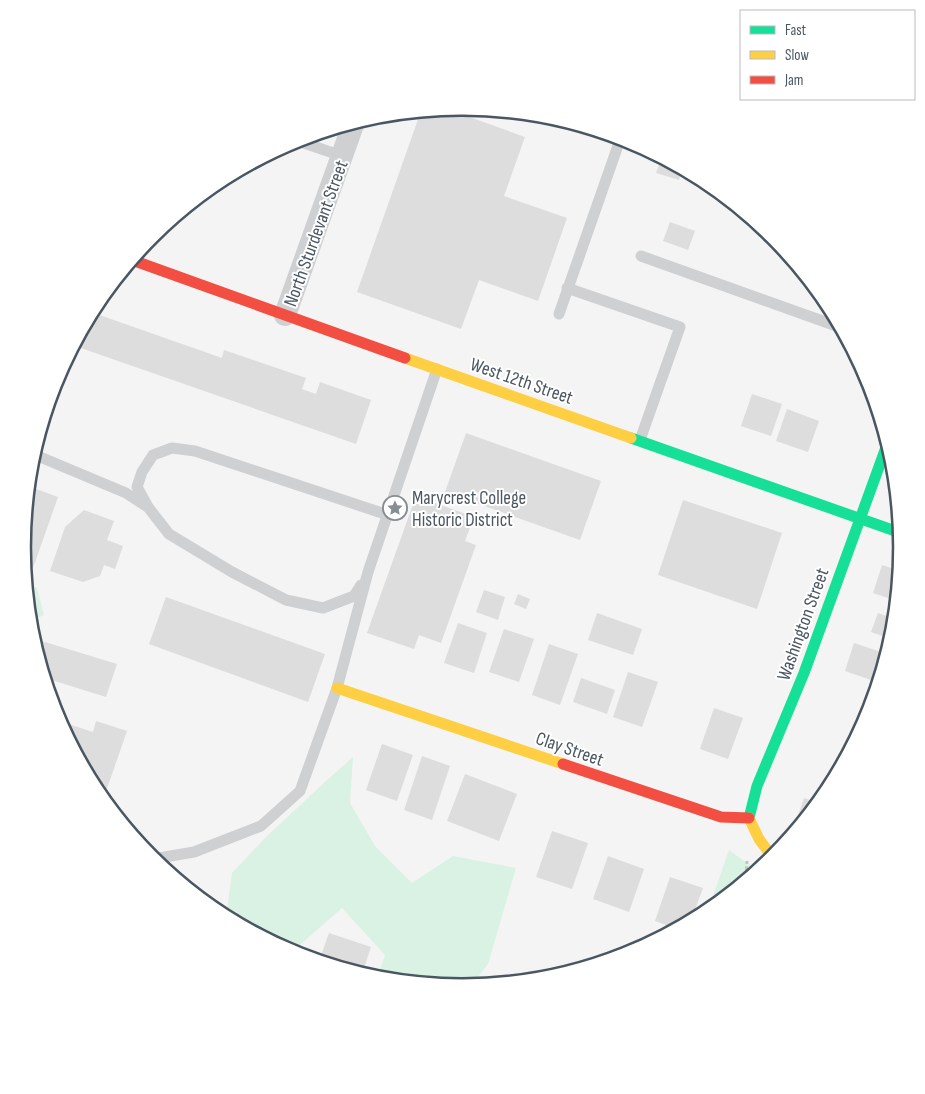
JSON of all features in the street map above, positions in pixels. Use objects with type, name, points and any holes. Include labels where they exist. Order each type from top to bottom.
[{"type":"street","name":"North Sturdevant Street","points":[[285,315],[351,130]]},
{"type":"street","name":"West 12th Street","points":[[139,262],[893,530]]},
{"type":"street","name":"Washington Street","points":[[749,818],[757,786],[804,673],[883,455]]},
{"type":"street","name":"Clay Street","points":[[337,688],[721,817],[749,818]]},
{"type":"street","points":[[749,818],[759,839],[768,851]]},
{"type":"lane","points":[[309,145],[342,156]]},
{"type":"lane","points":[[559,314],[618,145]]},
{"type":"lane","points":[[641,256],[832,324]]},
{"type":"lane","points":[[567,288],[680,327],[640,440]]},
{"type":"lane","points":[[163,857],[194,852],[260,826],[300,791],[337,688],[368,572],[437,369]]},
{"type":"lane","points":[[368,572],[354,596],[323,608],[286,600],[232,572],[169,534],[148,507],[137,487],[142,472],[153,455],[172,448],[195,450],[388,515]]},
{"type":"lane","points":[[41,457],[126,493],[148,507]]},
{"type":"green space","points":[[33,586],[37,588],[44,615],[38,618]]},
{"type":"green space","points":[[353,757],[350,803],[375,846],[412,883],[453,856],[516,868],[488,964],[478,977],[406,975],[380,970],[385,955],[342,908],[299,946],[272,934],[227,908],[232,873],[266,837]]},
{"type":"green space","points":[[729,850],[752,866],[712,899]]},
{"type":"building","points":[[467,116],[525,137],[504,196],[567,218],[538,301],[479,280],[461,329],[357,292],[418,118]]},
{"type":"building","points":[[660,164],[681,175],[679,180],[656,173]]},
{"type":"building","points":[[670,222],[695,231],[688,250],[663,241]]},
{"type":"building","points":[[99,315],[222,358],[224,350],[306,378],[302,389],[316,394],[320,382],[371,400],[356,444],[80,348]]},
{"type":"building","points":[[752,394],[782,404],[771,436],[741,426]]},
{"type":"building","points":[[787,409],[819,421],[808,452],[776,441]]},
{"type":"building","points":[[466,433],[601,481],[580,540],[445,492]]},
{"type":"building","points":[[35,489],[58,497],[33,568],[31,547]]},
{"type":"building","points":[[416,496],[474,517],[465,541],[476,545],[441,643],[419,635],[414,649],[367,633]]},
{"type":"building","points":[[683,500],[782,533],[757,609],[658,575]]},
{"type":"building","points":[[84,510],[114,521],[107,540],[123,546],[115,569],[104,565],[100,576],[83,582],[50,571],[65,527]]},
{"type":"building","points":[[882,565],[893,569],[890,599],[873,593]]},
{"type":"building","points":[[484,590],[505,597],[498,620],[476,612]]},
{"type":"building","points":[[518,594],[530,599],[526,609],[514,604]]},
{"type":"building","points":[[166,597],[325,654],[308,702],[149,644]]},
{"type":"building","points":[[597,613],[642,629],[633,655],[588,640]]},
{"type":"building","points":[[878,613],[888,616],[884,636],[871,632]]},
{"type":"building","points":[[458,623],[487,633],[474,673],[444,663]]},
{"type":"building","points":[[504,629],[534,639],[519,682],[489,672]]},
{"type":"building","points":[[42,641],[117,664],[106,697],[52,680]]},
{"type":"building","points":[[854,643],[881,652],[873,681],[845,671]]},
{"type":"building","points":[[549,644],[578,654],[560,705],[532,695]]},
{"type":"building","points":[[628,672],[658,682],[642,727],[613,717]]},
{"type":"building","points":[[581,678],[615,690],[607,714],[573,702]]},
{"type":"building","points":[[714,708],[743,718],[728,759],[700,749]]},
{"type":"building","points":[[96,721],[127,731],[106,790],[89,763],[70,724],[93,732]]},
{"type":"building","points":[[382,744],[413,755],[397,801],[366,790]]},
{"type":"building","points":[[422,756],[450,766],[432,820],[404,810]]},
{"type":"building","points":[[465,774],[517,794],[499,841],[447,821]]},
{"type":"building","points":[[804,798],[812,801],[805,810],[796,820]]},
{"type":"building","points":[[552,831],[588,843],[572,889],[536,877]]},
{"type":"building","points":[[608,856],[644,869],[629,912],[593,899]]},
{"type":"building","points":[[670,877],[703,888],[695,910],[668,926],[655,921]]},
{"type":"building","points":[[329,933],[371,947],[364,967],[321,954]]},
{"type":"traffic: fast","points":[[631,438],[893,530]]},
{"type":"traffic: fast","points":[[749,818],[757,786],[804,673],[883,455]]},
{"type":"traffic: slow","points":[[405,358],[631,438]]},
{"type":"traffic: slow","points":[[337,688],[563,764]]},
{"type":"traffic: slow","points":[[749,818],[759,839],[768,851]]},
{"type":"traffic: jam","points":[[139,262],[405,358]]},
{"type":"traffic: jam","points":[[563,764],[721,817],[749,818]]},
{"type":"place","name":"Marycrest College Historic District","points":[[395,508]]}]
